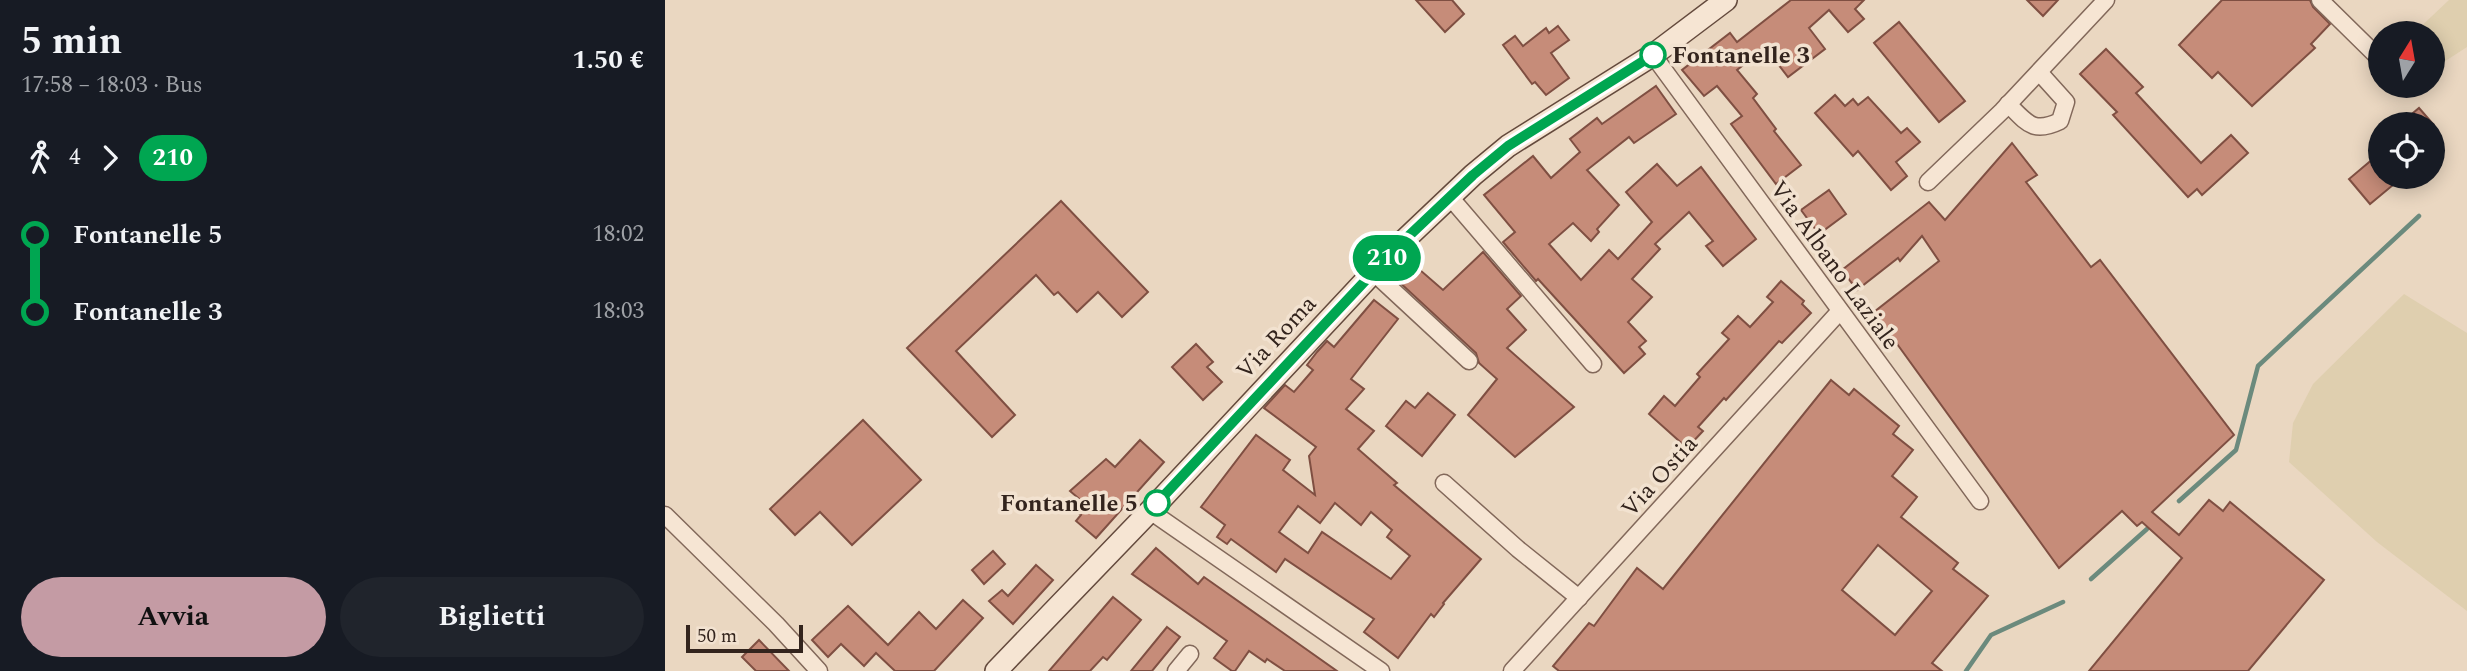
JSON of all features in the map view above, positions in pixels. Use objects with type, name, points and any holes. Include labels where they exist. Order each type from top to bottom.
[{"type":"main road","name":"Via Roma","points":[[1005,668],[1373,272],[1450,197],[1508,146],[1653,55],[1726,0]]},
{"type":"street","points":[[1928,182],[2008,104],[2106,0]]},
{"type":"street","points":[[2320,0],[2368,47]]},
{"type":"street","name":"Via Albano Laziale","points":[[1653,55],[1980,501]]},
{"type":"street","points":[[2008,104],[2029,126],[2046,128],[2060,121],[2066,102],[2039,72]]},
{"type":"street","points":[[1450,197],[1593,364]]},
{"type":"street","points":[[1373,272],[1469,361]]},
{"type":"street","name":"Via Ostia","points":[[1522,668],[1579,598],[1840,312]]},
{"type":"street","points":[[1444,483],[1579,598]]},
{"type":"street","points":[[1150,511],[1381,671]]},
{"type":"street","points":[[665,515],[776,624],[819,671]]},
{"type":"street","points":[[1176,671],[1190,654]]},
{"type":"shaded area","points":[[2449,0],[2467,0],[2467,47],[2445,61],[2445,21],[2427,21]]},
{"type":"shaded area","points":[[2404,294],[2467,333],[2467,611],[2377,542],[2289,462],[2293,423],[2313,384]]},
{"type":"building","points":[[1416,0],[1452,0],[1464,14],[1445,32]]},
{"type":"building","points":[[1791,0],[1864,0],[1855,9],[1864,19],[1848,32],[1829,10],[1809,28],[1825,49],[1788,77],[1771,55],[1761,62],[1756,55],[1737,70],[1757,94],[1753,98],[1776,129],[1774,131],[1801,165],[1776,184],[1731,124],[1742,116],[1717,86],[1704,96],[1682,70],[1730,33],[1737,42]]},
{"type":"building","points":[[2027,0],[2058,0],[2043,16]]},
{"type":"building","points":[[2222,0],[2310,0],[2313,7],[2330,24],[2311,44],[2315,48],[2252,106],[2218,72],[2212,78],[2179,45]]},
{"type":"building","points":[[1899,22],[1965,101],[1939,122],[1874,43]]},
{"type":"building","points":[[1558,26],[1569,40],[1551,53],[1569,78],[1546,95],[1535,82],[1532,84],[1503,45],[1515,36],[1523,46],[1546,28],[1549,33]]},
{"type":"building","points":[[2106,49],[2143,87],[2136,93],[2201,163],[2231,135],[2248,153],[2202,195],[2197,189],[2188,197],[2113,115],[2117,112],[2080,74]]},
{"type":"building","points":[[1656,86],[1676,114],[1634,143],[1629,137],[1587,170],[1619,205],[1597,229],[1599,232],[1591,241],[1573,223],[1549,244],[1581,280],[1609,250],[1618,259],[1652,222],[1626,192],[1657,164],[1677,186],[1701,167],[1756,239],[1723,266],[1706,246],[1713,241],[1689,212],[1655,244],[1660,249],[1632,279],[1652,297],[1628,322],[1646,341],[1639,347],[1645,354],[1624,373],[1538,279],[1536,281],[1503,242],[1515,232],[1484,195],[1533,156],[1551,178],[1580,152],[1570,139],[1597,118],[1602,124]]},
{"type":"building","points":[[1835,95],[1845,106],[1853,99],[1858,105],[1868,97],[1901,133],[1907,128],[1920,142],[1896,162],[1907,176],[1891,190],[1858,151],[1853,156],[1815,113]]},
{"type":"building","points":[[2012,143],[2037,175],[2026,182],[2091,267],[2100,260],[2234,435],[2152,512],[2179,535],[2209,500],[2223,511],[2230,502],[2324,580],[2248,671],[2089,671],[2182,558],[2142,522],[2137,526],[2122,511],[2059,568],[1874,312],[1939,261],[1922,236],[1900,261],[1898,258],[1857,290],[1842,270],[1929,202],[1945,220]]},
{"type":"building","points":[[2368,163],[2368,189],[2388,189],[2370,204],[2349,179]]},
{"type":"building","points":[[1829,190],[1846,214],[1819,234],[1801,210]]},
{"type":"building","points":[[1061,201],[1148,292],[1122,317],[1098,292],[1077,312],[1058,292],[1054,295],[1036,275],[956,351],[1015,415],[992,437],[907,348]]},
{"type":"building","points":[[1483,252],[1521,296],[1507,309],[1526,330],[1507,348],[1574,407],[1515,457],[1468,415],[1497,379],[1479,363],[1476,353],[1396,279],[1412,263],[1443,290]]},
{"type":"building","points":[[1781,281],[1804,301],[1802,304],[1811,313],[1782,343],[1779,341],[1726,400],[1724,398],[1698,427],[1703,431],[1687,448],[1649,414],[1664,396],[1675,406],[1700,377],[1697,374],[1729,339],[1722,333],[1738,316],[1750,327],[1773,302],[1767,297]]},
{"type":"building","points":[[1374,300],[1398,319],[1351,379],[1364,389],[1346,409],[1374,431],[1358,449],[1397,483],[1394,485],[1481,559],[1434,617],[1431,614],[1398,658],[1364,632],[1374,619],[1285,559],[1276,572],[1231,539],[1227,544],[1217,537],[1225,525],[1201,507],[1256,435],[1290,460],[1283,470],[1315,495],[1309,456],[1316,447],[1264,408],[1285,385],[1294,392],[1313,370],[1307,365],[1327,341],[1334,347]],"holes":[[[1335,503],[1361,525],[1371,512],[1392,530],[1387,537],[1410,556],[1391,579],[1322,532],[1308,553],[1279,532],[1298,506],[1320,523]]]},
{"type":"building","points":[[1196,344],[1213,362],[1207,367],[1222,382],[1203,400],[1172,367]]},
{"type":"building","points":[[1831,380],[1849,395],[1854,389],[1899,426],[1893,434],[1913,450],[1892,476],[1917,497],[1901,517],[1958,563],[1953,569],[1988,596],[1932,663],[1942,671],[1559,671],[1553,666],[1589,623],[1594,626],[1637,568],[1663,589]],"holes":[[[1878,545],[1932,591],[1895,635],[1842,590]]]},
{"type":"building","points":[[1428,393],[1455,415],[1422,456],[1386,426],[1406,401],[1415,408]]},
{"type":"building","points":[[863,420],[921,480],[852,545],[820,512],[795,535],[770,509]]},
{"type":"building","points":[[1140,440],[1164,462],[1096,538],[1076,521],[1081,515],[1076,511],[1084,503],[1070,491],[1106,459],[1115,467]]},
{"type":"building","points":[[1156,548],[1198,584],[1204,577],[1337,671],[1285,671],[1249,651],[1235,671],[1232,671],[1214,658],[1227,641],[1132,574]]},
{"type":"building","points":[[993,551],[1005,564],[984,584],[972,570]]},
{"type":"building","points":[[1036,565],[1053,580],[1013,624],[989,601],[1002,590],[1008,596]]},
{"type":"building","points":[[1113,597],[1141,620],[1107,660],[1103,657],[1090,671],[1049,671]]},
{"type":"building","points":[[963,600],[983,618],[934,671],[895,671],[876,653],[864,666],[841,644],[828,657],[812,640],[848,606],[888,645],[919,612],[936,629]]},
{"type":"building","points":[[1167,627],[1180,637],[1152,671],[1131,671]]},
{"type":"building","points":[[759,640],[789,671],[756,671],[742,657]]},
{"type":"waterway","points":[[2179,501],[2236,450],[2258,366],[2419,216]]},
{"type":"waterway","points":[[2091,579],[2147,529]]},
{"type":"waterway","points":[[1966,671],[1991,635],[2063,602]]},
{"type":"bus line","name":"210","points":[[1157,503],[1395,249],[1473,175],[1508,146],[1653,55]]},
{"type":"place","name":"Fontanelle 3","points":[[1653,55]]},
{"type":"place","name":"Fontanelle 5","points":[[1157,503]]}]
